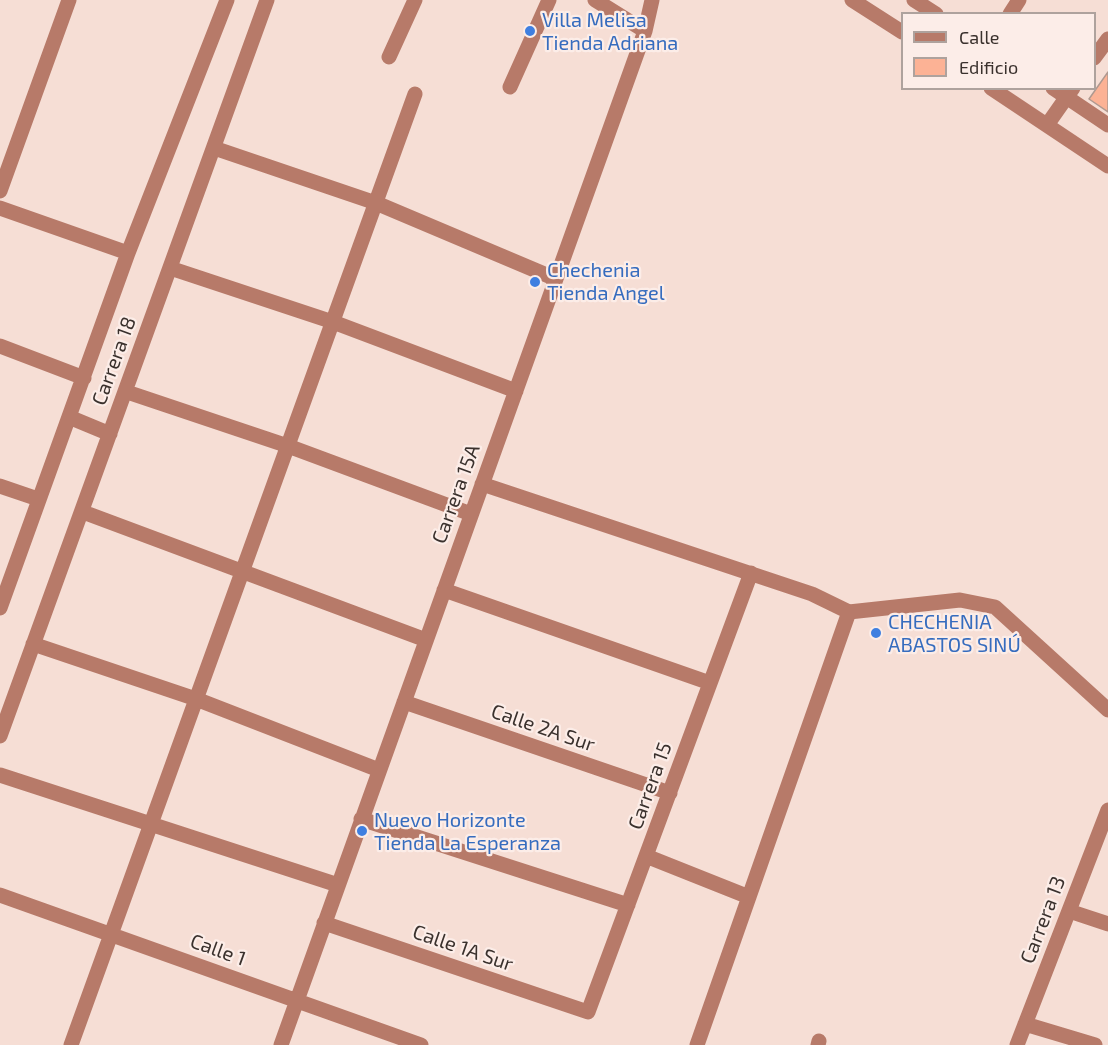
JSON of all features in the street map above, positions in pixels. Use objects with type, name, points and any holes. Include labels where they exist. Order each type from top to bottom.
[{"type":"street","points":[[0,191],[69,0]]},
{"type":"street","name":"Carrera 18","points":[[0,608],[128,253],[227,0]]},
{"type":"street","name":"Carrera 18","points":[[0,736],[127,392],[267,0]]},
{"type":"street","points":[[389,57],[414,0]]},
{"type":"street","points":[[510,87],[549,0]]},
{"type":"street","points":[[595,0],[645,31]]},
{"type":"street","name":"Carrera 15A","points":[[296,1001],[645,31],[652,0]]},
{"type":"street","points":[[852,0],[901,31]]},
{"type":"street","points":[[914,0],[933,12]]},
{"type":"street","points":[[1096,57],[1108,39]]},
{"type":"street","points":[[994,90],[1108,166]]},
{"type":"street","points":[[1047,125],[1064,91],[1108,125]]},
{"type":"street","points":[[71,1045],[415,94]]},
{"type":"street","points":[[214,148],[376,203],[556,279]]},
{"type":"street","points":[[0,208],[128,253]]},
{"type":"street","points":[[170,268],[333,322],[516,391]]},
{"type":"street","points":[[0,346],[84,378]]},
{"type":"street","points":[[127,392],[288,446],[471,514]]},
{"type":"street","points":[[69,417],[110,434]]},
{"type":"street","points":[[482,484],[812,594],[849,612],[960,600],[995,607],[1108,710]]},
{"type":"street","points":[[0,486],[38,499]]},
{"type":"street","points":[[83,513],[243,570],[426,640]]},
{"type":"street","name":"Carrera 15","points":[[588,1012],[751,573]]},
{"type":"street","points":[[444,590],[710,683]]},
{"type":"street","points":[[697,1045],[849,612]]},
{"type":"street","points":[[33,644],[196,699],[380,770]]},
{"type":"street","name":"Calle 2A Sur","points":[[404,702],[670,793]]},
{"type":"street","points":[[0,775],[152,822],[338,885]]},
{"type":"street","name":"Carrera 13","points":[[1017,1045],[1108,810]]},
{"type":"street","points":[[362,819],[628,905]]},
{"type":"street","points":[[646,856],[749,897]]},
{"type":"street","name":"Calle 1","points":[[0,895],[421,1045]]},
{"type":"street","points":[[1069,911],[1108,924]]},
{"type":"street","name":"Calle 1A Sur","points":[[324,923],[588,1012]]},
{"type":"street","points":[[281,1045],[296,1001]]},
{"type":"street","points":[[1025,1024],[1095,1045]]},
{"type":"building","points":[[1108,72],[1108,112],[1089,99]]},
{"type":"place","name":"Villa Melisa Tienda Adriana","points":[[530,31]]},
{"type":"place","name":"Chechenia Tienda Angel","points":[[535,282]]},
{"type":"place","name":"CHECHENIA ABASTOS SINÚ","points":[[876,633]]},
{"type":"place","name":"Nuevo Horizonte Tienda La Esperanza","points":[[362,831]]}]
